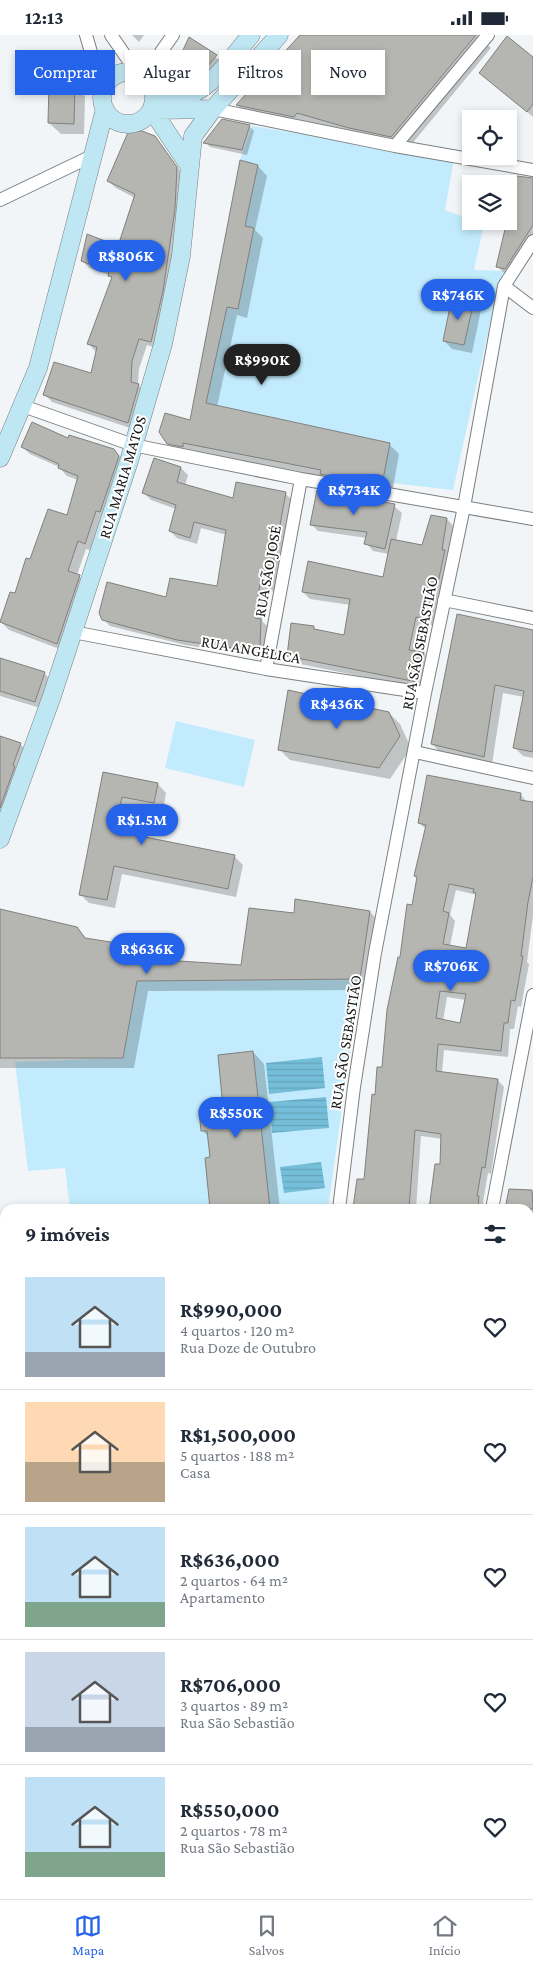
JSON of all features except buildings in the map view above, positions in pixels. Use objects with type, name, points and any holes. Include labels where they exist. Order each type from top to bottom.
[{"type":"main road","points":[[209,81],[218,74],[251,35]]},
{"type":"main road","name":"RUA MARIA MATOS","points":[[0,839],[5,806],[52,696],[133,445],[163,344],[182,256],[194,136],[213,109],[279,35]]},
{"type":"main road","points":[[0,458],[38,368],[105,109],[102,95]]},
{"type":"main road","points":[[105,109],[115,121],[132,124],[140,122],[147,95]]},
{"type":"main road","points":[[151,95],[190,167]]},
{"type":"main road","points":[[163,95],[172,98],[186,95]]},
{"type":"main road","points":[[165,95],[213,109]]},
{"type":"street","points":[[86,35],[90,50]]},
{"type":"street","points":[[112,35],[125,55]]},
{"type":"street","points":[[162,50],[173,35]]},
{"type":"street","points":[[395,146],[488,35]]},
{"type":"street","points":[[213,109],[395,146],[533,170]]},
{"type":"street","points":[[0,200],[94,155]]},
{"type":"street","name":"RUA SÃO SEBASTIÃO","points":[[340,1204],[354,1087],[374,963],[424,693],[464,507],[504,286],[533,241]]},
{"type":"street","points":[[504,286],[533,308]]},
{"type":"street","points":[[23,406],[133,445],[301,479],[533,519]]},
{"type":"street","name":"RUA SÃO JOSÉ","points":[[266,669],[301,479]]},
{"type":"street","points":[[444,600],[533,618]]},
{"type":"street","name":"RUA ANGÉLICA","points":[[72,632],[266,669],[424,693]]},
{"type":"street","points":[[414,752],[533,778]]},
{"type":"street","points":[[493,1204],[533,995]]},
{"type":"green space","points":[[252,126],[454,159],[445,210],[462,216],[462,230],[483,230],[474,270],[504,271],[499,283],[453,490],[383,482],[186,444],[240,160]]},
{"type":"green space","points":[[176,721],[255,740],[244,787],[165,768]]},
{"type":"green space","points":[[360,979],[329,1204],[69,1204],[65,1168],[28,1171],[15,1062],[123,1058],[137,981]]},
{"type":"shaded area","points":[[322,1057],[325,1088],[269,1094],[266,1063]]},
{"type":"shaded area","points":[[326,1097],[329,1128],[272,1133],[269,1102]]},
{"type":"shaded area","points":[[321,1162],[325,1188],[284,1193],[280,1167]]}]
